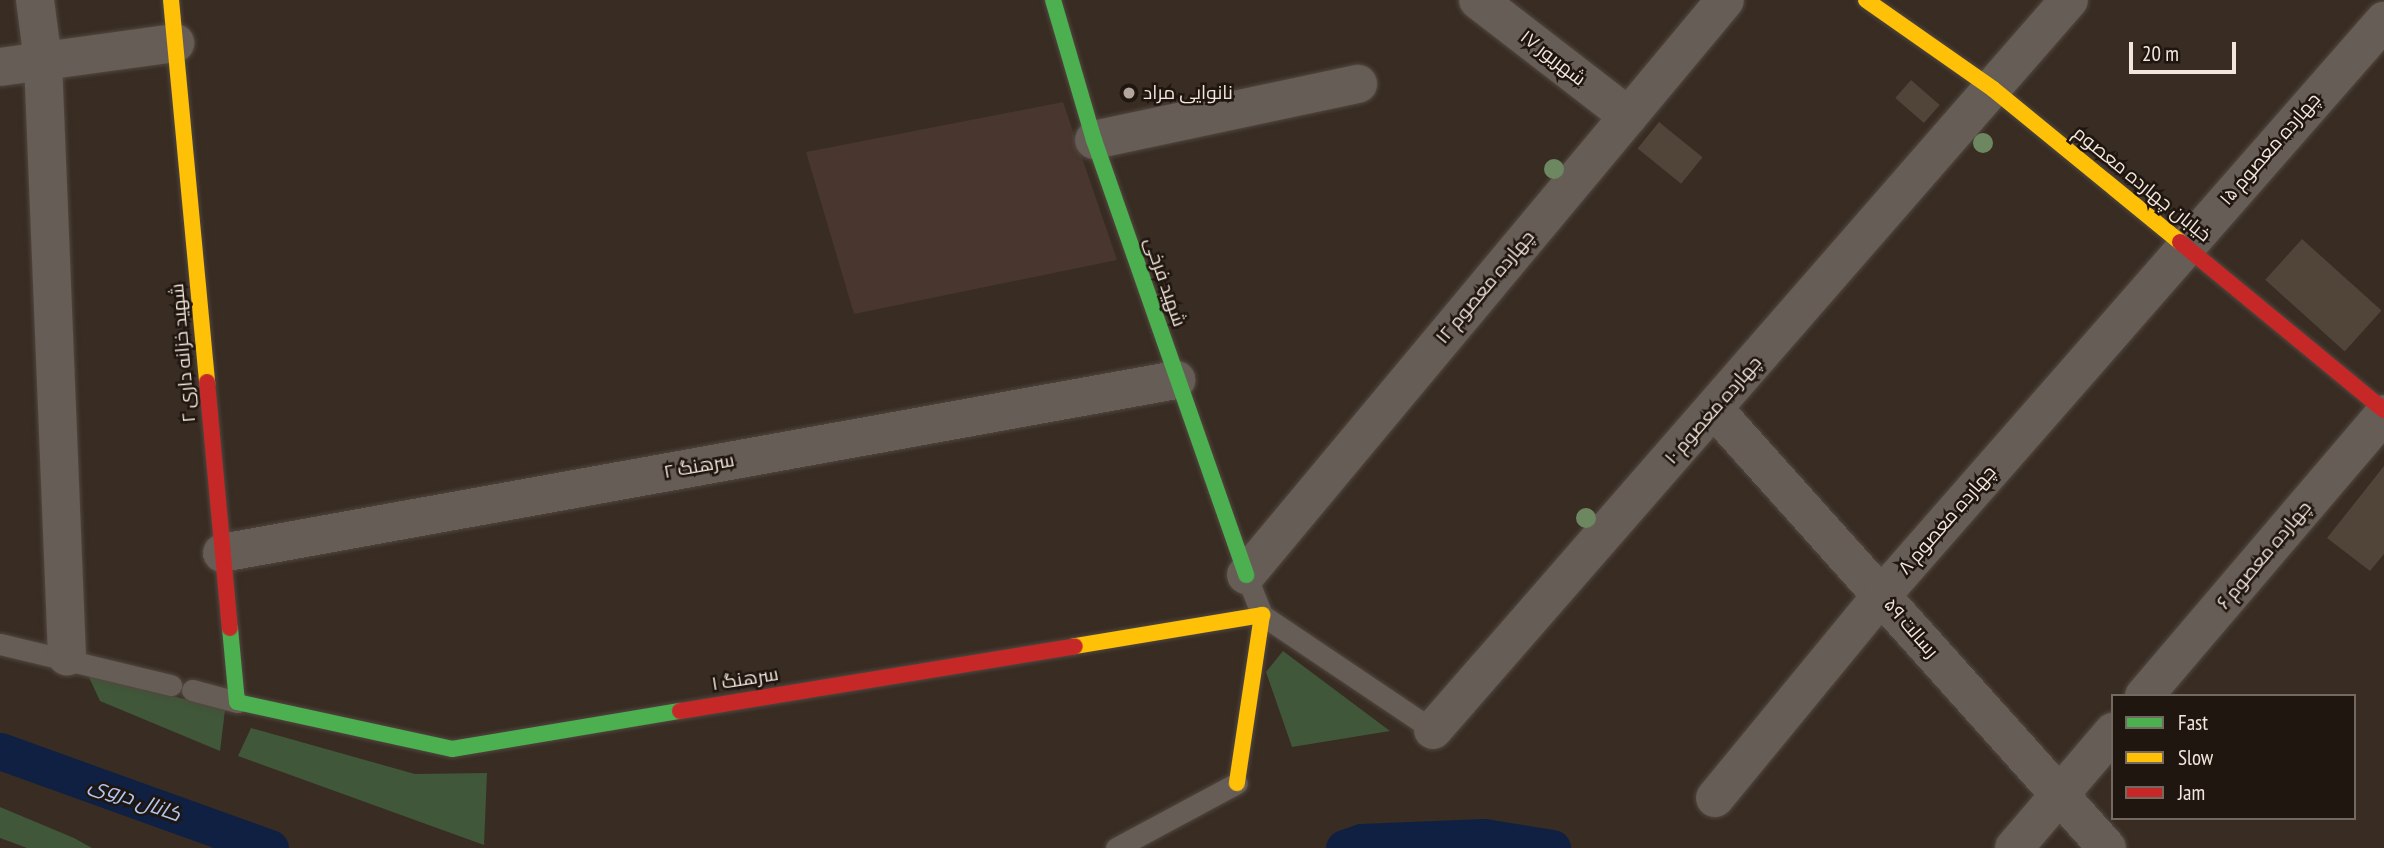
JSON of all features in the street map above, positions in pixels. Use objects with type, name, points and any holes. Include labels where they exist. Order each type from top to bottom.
[{"type":"street","points":[[35,0],[43,61],[67,657]]},
{"type":"street","name":"شهید خزانه داری ۲","points":[[172,0],[237,702]]},
{"type":"street","name":"شهید فرخی","points":[[1053,0],[1094,140],[1246,575]]},
{"type":"street","name":"۱۷ شهریور","points":[[1478,0],[1628,116]]},
{"type":"street","name":"چهارده معصوم ۱۲","points":[[1246,575],[1725,0]]},
{"type":"street","name":"خیابان چهارده معصوم","points":[[1866,0],[1993,89],[2384,412]]},
{"type":"street","name":"چهارده معصوم ۱۰","points":[[1433,730],[2069,0]]},
{"type":"street","name":"چهارده معصوم ۱۵","points":[[2185,246],[2384,20]]},
{"type":"street","points":[[0,67],[176,43]]},
{"type":"street","points":[[1094,140],[1358,84]]},
{"type":"street","name":"چهارده معصوم ۸","points":[[1715,798],[1882,595],[2185,246]]},
{"type":"street","name":"سرهنگ ۲","points":[[222,552],[1176,380]]},
{"type":"street","name":"رسالت ۵۹","points":[[1714,409],[2107,848]]},
{"type":"street","name":"چهارده معصوم ۶","points":[[2146,694],[2384,412]]},
{"type":"street","points":[[1237,783],[1262,615]]},
{"type":"street","name":"سرهنگ ۱","points":[[237,702],[452,749],[1262,615]]},
{"type":"street","points":[[2014,848],[2111,734]]},
{"type":"lane","points":[[1246,575],[1262,615],[1433,730]]},
{"type":"lane","points":[[0,644],[67,657],[237,702]]},
{"type":"lane","points":[[1116,848],[1237,783]]},
{"type":"shaded area","points":[[1063,102],[1117,260],[854,314],[806,152]]},
{"type":"green space","points":[[1283,651],[1390,731],[1292,747],[1266,672]]},
{"type":"green space","points":[[87,673],[225,710],[220,751],[100,701]]},
{"type":"green space","points":[[251,728],[415,774],[487,773],[484,845],[238,756]]},
{"type":"green space","points":[[0,807],[92,848],[27,848],[0,838]]},
{"type":"building","points":[[1911,80],[1940,105],[1924,123],[1895,98]]},
{"type":"building","points":[[1659,122],[1703,157],[1681,184],[1638,148]]},
{"type":"building","points":[[2302,239],[2382,311],[2345,351],[2265,280]]},
{"type":"building","points":[[2384,466],[2384,554],[2370,571],[2327,538]]},
{"type":"waterway","name":"کانال دروی","points":[[0,751],[270,848]]},
{"type":"waterway","name":"کانال دروی","points":[[1344,848],[1361,842],[1484,837],[1552,848]]},
{"type":"traffic: fast","points":[[1053,0],[1094,140],[1246,575]]},
{"type":"traffic: fast","points":[[230,628],[237,702],[452,749],[680,711]]},
{"type":"traffic: slow","points":[[171,0],[207,382]]},
{"type":"traffic: slow","points":[[1866,0],[1993,89],[2180,242]]},
{"type":"traffic: slow","points":[[1075,646],[1262,615],[1237,783]]},
{"type":"traffic: jam","points":[[2180,242],[2384,410]]},
{"type":"traffic: jam","points":[[207,382],[230,628]]},
{"type":"traffic: jam","points":[[680,711],[1075,646]]},
{"type":"place","name":"نانوایی مراد","points":[[1129,93]]}]
